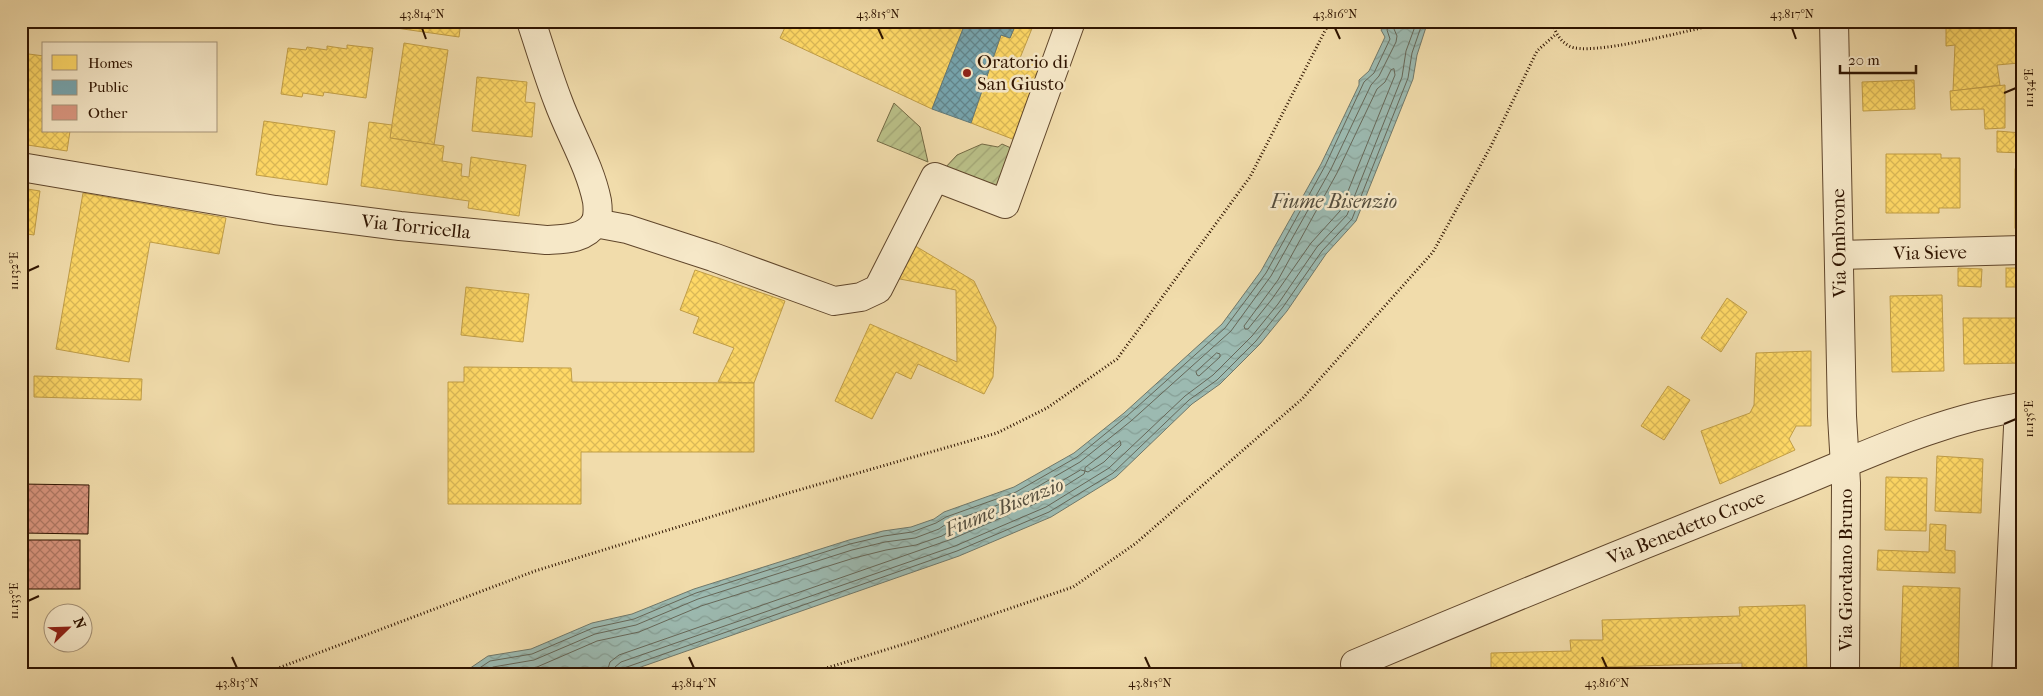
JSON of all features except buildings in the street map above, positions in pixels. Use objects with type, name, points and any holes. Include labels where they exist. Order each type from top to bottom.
[{"type":"street","points":[[530,21],[558,101],[592,186],[597,202],[595,223],[627,229],[713,257],[834,301],[861,297],[878,289],[935,177],[1005,204],[1071,21]]},
{"type":"street","name":"Via Ombrone","points":[[1834,21],[1842,416],[1845,465]]},
{"type":"street","name":"Via Torricella","points":[[21,167],[275,210],[410,227],[546,240],[579,236],[590,229],[595,223]]},
{"type":"street","name":"Via Sieve","points":[[1839,255],[2022,250]]},
{"type":"street","points":[[2006,675],[2020,407]]},
{"type":"street","name":"Via Benedetto Croce","points":[[1355,664],[1568,574],[1845,465],[1923,432],[1968,418],[2020,407]]},
{"type":"street","name":"Via Giordano Bruno","points":[[1845,465],[1845,675]]},
{"type":"path","points":[[260,675],[536,571],[785,494],[997,433],[1047,408],[1117,359],[1250,177],[1330,21]]},
{"type":"path","points":[[1552,21],[1556,34],[1570,47],[1602,49],[1710,26],[1716,21]]},
{"type":"path","points":[[804,675],[914,641],[1073,587],[1135,544],[1302,399],[1433,252],[1491,146],[1537,51],[1556,34]]},
{"type":"green space","points":[[894,103],[920,127],[928,162],[877,141]]},
{"type":"green space","points":[[982,144],[998,147],[1002,144],[1011,148],[995,190],[944,169],[957,155]]},
{"type":"water","name":"Fiume Bisenzio","points":[[1386,21],[1428,21],[1417,55],[1413,79],[1356,221],[1326,254],[1287,311],[1260,344],[1220,384],[1192,404],[1116,477],[1051,517],[959,556],[618,675],[460,675],[488,656],[531,649],[592,623],[632,614],[694,589],[849,540],[883,531],[911,527],[934,519],[944,512],[1014,487],[1074,453],[1124,413],[1222,324],[1261,271],[1321,164],[1359,85],[1359,80],[1369,71],[1385,37],[1381,30]]},
{"type":"place","name":"Oratorio di San Giusto","points":[[967,73]]}]
